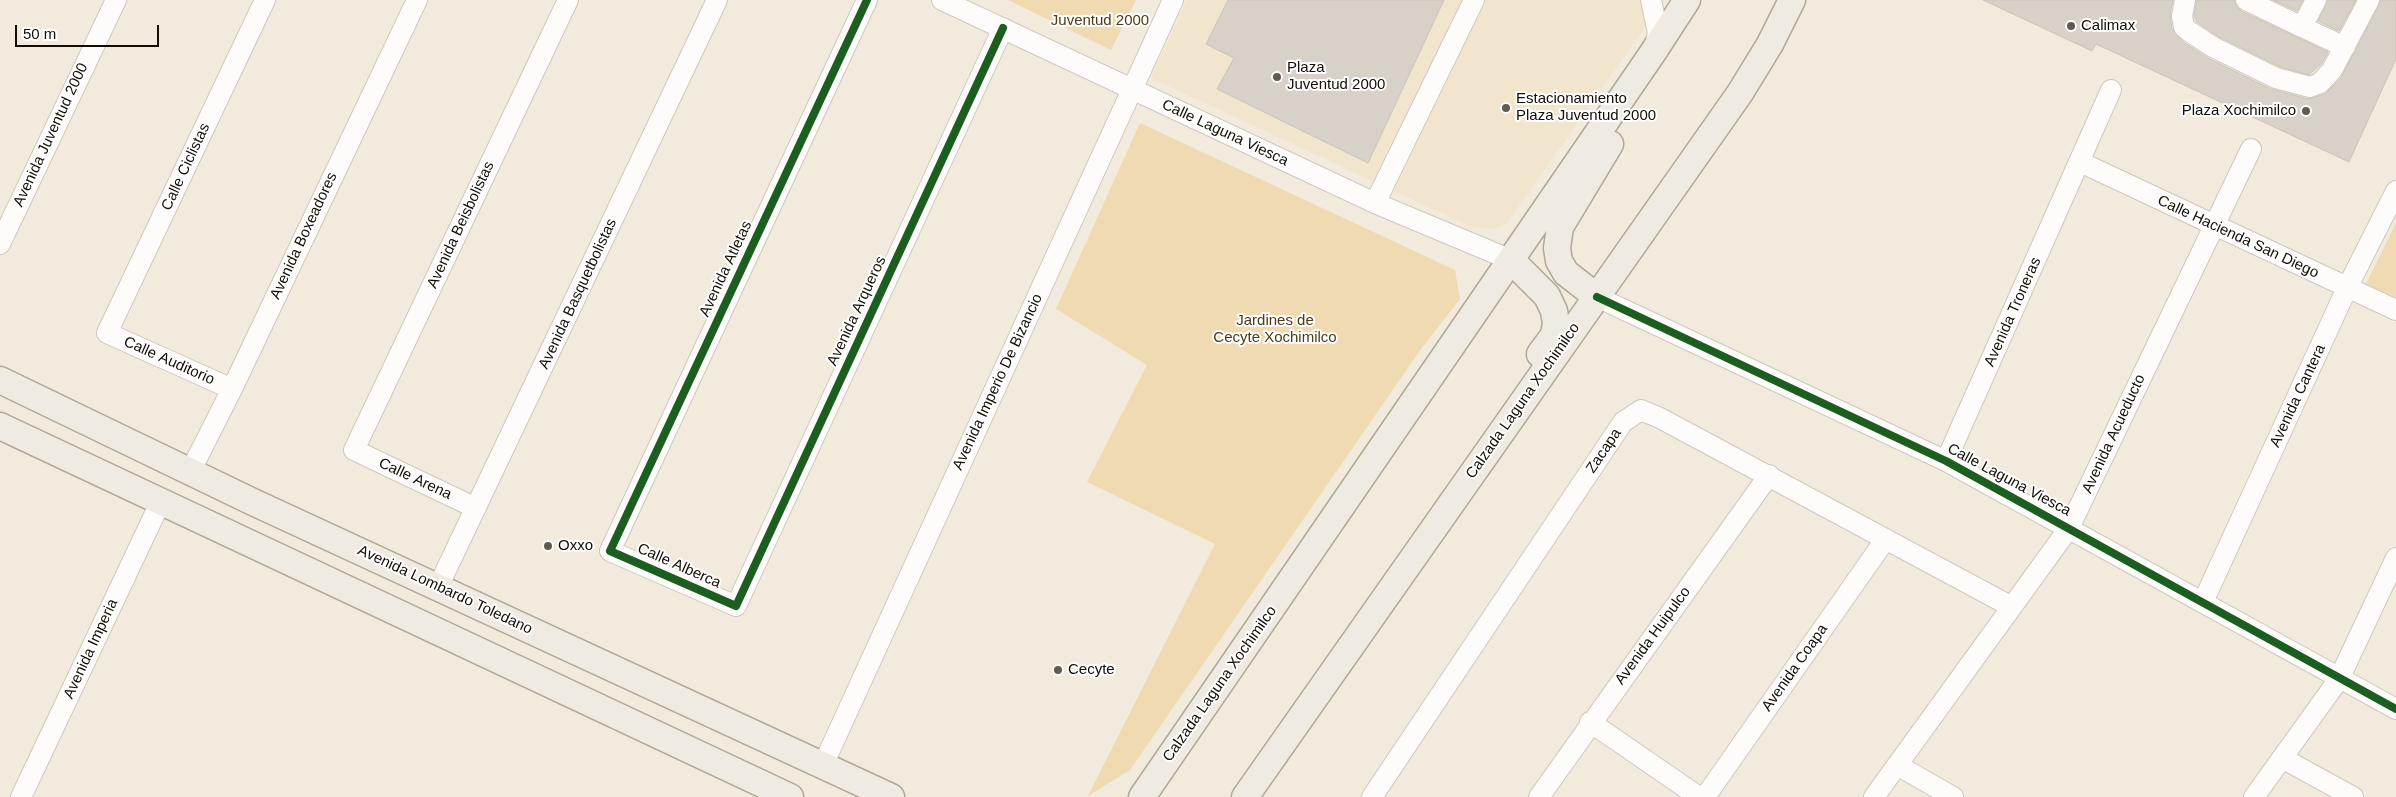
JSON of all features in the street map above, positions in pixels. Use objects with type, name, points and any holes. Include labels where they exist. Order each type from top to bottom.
[{"type":"main road","name":"Calzada Laguna Xochimilco","points":[[1245,797],[1740,94],[1770,44],[1792,0]]},
{"type":"main road","name":"Calzada Laguna Xochimilco","points":[[1142,797],[1652,54],[1685,3]]},
{"type":"main road","points":[[1597,297],[1566,272],[1560,261],[1558,248],[1560,228],[1668,47],[1685,3]]},
{"type":"main road","points":[[1410,561],[1410,554],[1421,529],[1432,511],[1554,335],[1556,324],[1554,310],[1547,296],[1511,260]]},
{"type":"main road","name":"Avenida Lombardo Toledano","points":[[0,380],[253,502],[891,797]]},
{"type":"main road","points":[[0,426],[790,797]]},
{"type":"main road","points":[[161,501],[221,517],[239,515],[253,502]]},
{"type":"main road","points":[[315,574],[324,562],[341,556],[432,584]]},
{"type":"street","name":"Avenida Juventud 2000","points":[[0,244],[116,0]]},
{"type":"street","name":"Calle Ciclistas","points":[[107,333],[265,0]]},
{"type":"street","name":"Avenida Boxeadores","points":[[190,472],[232,389],[417,0]]},
{"type":"street","name":"Avenida Beisbolistas","points":[[354,450],[568,0]]},
{"type":"street","name":"Avenida Basquetbolistas","points":[[432,584],[476,508],[717,0]]},
{"type":"street","name":"Avenida Atletas","points":[[610,551],[867,0]]},
{"type":"street","name":"Calle Laguna Viesca","points":[[942,0],[1375,203],[1511,260]]},
{"type":"street","name":"Avenida Imperio De Bizancio","points":[[823,764],[1173,0]]},
{"type":"street","points":[[1375,203],[1474,0]]},
{"type":"street","points":[[1651,0],[1658,32],[1652,54]]},
{"type":"street","points":[[2185,0],[2182,16],[2184,27],[2190,32],[2213,47],[2276,78],[2310,86],[2320,83],[2332,70],[2369,0]]},
{"type":"street","points":[[2246,0],[2345,47]]},
{"type":"street","points":[[2302,27],[2316,0]]},
{"type":"street","name":"Avenida Arqueros","points":[[736,606],[1003,28]]},
{"type":"street","name":"Avenida Troneras","points":[[1946,461],[2111,90]]},
{"type":"street","name":"Avenida Acueducto","points":[[1874,797],[2069,528],[2212,226],[2251,149]]},
{"type":"street","name":"Calle Hacienda San Diego","points":[[2080,162],[2212,226],[2396,310]]},
{"type":"street","name":"Avenida Cantera","points":[[2203,602],[2347,288],[2396,191]]},
{"type":"street","name":"Calle Laguna Viesca","points":[[1597,297],[1946,461],[2396,709]]},
{"type":"street","name":"Calle Auditorio","points":[[107,333],[232,389]]},
{"type":"street","name":"Zacapa","points":[[1372,797],[1623,422],[1641,410],[1769,475],[1885,540],[2012,607]]},
{"type":"street","name":"Calle Arena","points":[[354,450],[476,508]]},
{"type":"street","name":"Avenida Huipulco","points":[[1539,797],[1590,722],[1769,475]]},
{"type":"street","name":"Avenida Imperia","points":[[21,797],[161,501]]},
{"type":"street","name":"Avenida Coapa","points":[[1705,797],[1885,540]]},
{"type":"street","name":"Calle Alberca","points":[[610,551],[736,606]]},
{"type":"street","points":[[2254,797],[2339,679],[2396,558]]},
{"type":"street","points":[[1590,722],[1699,797]]},
{"type":"street","points":[[2282,758],[2353,797]]},
{"type":"street","points":[[1897,765],[1953,797]]},
{"type":"shaded area","name":"Plaza Juventud 2000","points":[[1187,0],[1664,0],[1507,223],[1492,229],[1471,227],[1151,78]]},
{"type":"green space","name":"Juventud 2000","points":[[1008,0],[1136,0],[1111,50]]},
{"type":"green space","name":"Jardines de Cecyte Xochimilco","points":[[1140,123],[1455,270],[1460,299],[1421,349],[1130,770],[1088,796],[1215,544],[1087,482],[1147,365],[1056,309]]},
{"type":"green space","points":[[2396,223],[2396,297],[2366,284]]},
{"type":"building","name":"Plaza Juventud 2000","points":[[1228,0],[1444,0],[1368,163],[1217,89],[1234,58],[1206,44]]},
{"type":"building","points":[[1983,0],[2173,0],[2170,14],[2172,29],[2183,42],[2208,58],[2271,89],[2308,99],[2325,94],[2341,78],[2381,0],[2396,0],[2396,59],[2349,162],[2096,44],[2092,51]]},
{"type":"building","points":[[2197,0],[2234,0],[2236,6],[2241,11],[2328,52],[2322,63],[2309,75],[2280,67],[2219,37],[2197,22],[2194,16]]},
{"type":"building","points":[[2273,0],[2303,0],[2297,11]]},
{"type":"building","points":[[2328,0],[2356,0],[2339,31],[2318,21]]},
{"type":"cycle path","points":[[867,0],[610,551],[736,606],[1003,28]]},
{"type":"cycle path","points":[[1597,297],[1946,461],[2396,709]]},
{"type":"place","name":"Calimax","points":[[2071,26]]},
{"type":"place","name":"Plaza Juventud 2000","points":[[1277,77]]},
{"type":"place","name":"Estacionamiento Plaza Juventud 2000","points":[[1506,108]]},
{"type":"place","name":"Plaza Xochimilco","points":[[2306,111]]},
{"type":"place","name":"Oxxo","points":[[548,546]]},
{"type":"place","name":"Cecyte","points":[[1058,670]]}]
